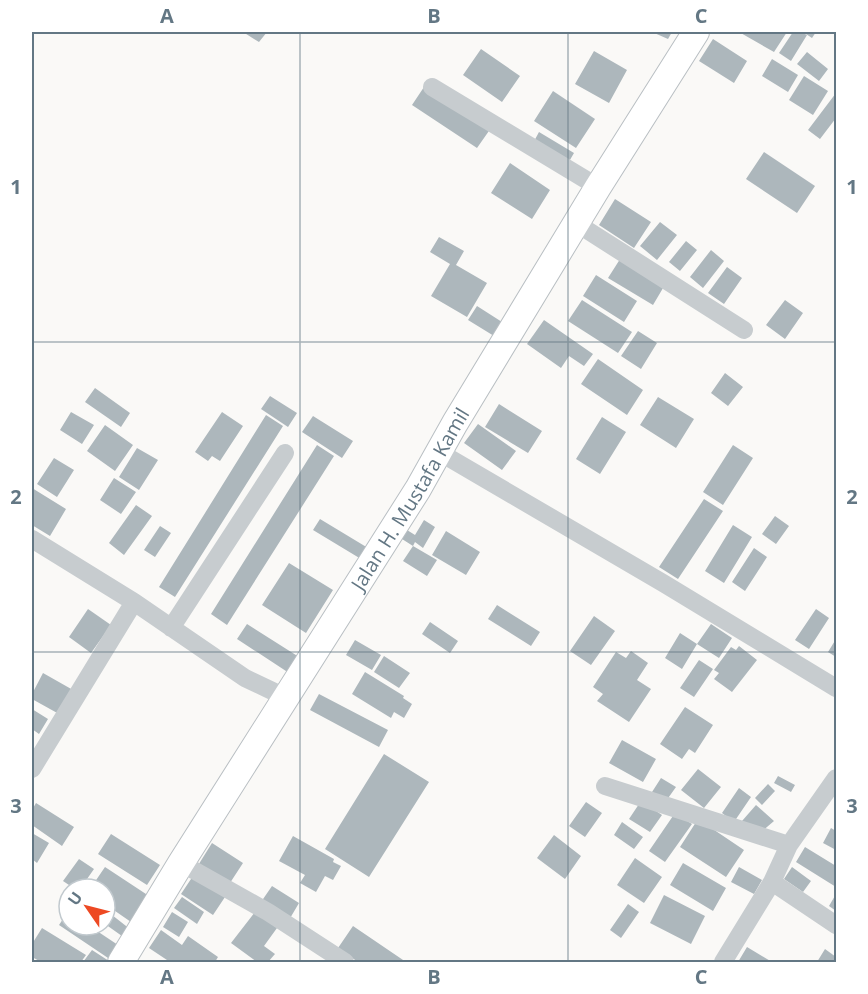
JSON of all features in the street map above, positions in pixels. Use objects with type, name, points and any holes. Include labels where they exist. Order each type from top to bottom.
[{"type":"street","name":"Jalan H. Mustafa Kamil","points":[[121,963],[418,489],[455,423],[598,187],[696,32]]},
{"type":"street","points":[[432,87],[598,187]]},
{"type":"street","points":[[576,224],[744,330]]},
{"type":"street","points":[[439,452],[837,688]]},
{"type":"street","points":[[171,628],[285,453]]},
{"type":"street","points":[[32,539],[134,602],[245,678],[287,698]]},
{"type":"street","points":[[32,769],[134,602]]},
{"type":"street","points":[[723,963],[772,882],[789,845],[837,778]]},
{"type":"street","points":[[605,786],[789,845]]},
{"type":"street","points":[[182,863],[268,912],[345,963]]},
{"type":"street","points":[[772,882],[837,925]]},
{"type":"building","points":[[243,32],[267,32],[259,42]]},
{"type":"building","points":[[652,32],[672,32],[668,39]]},
{"type":"building","points":[[739,32],[787,32],[774,52]]},
{"type":"building","points":[[793,32],[807,35],[791,61],[779,53]]},
{"type":"building","points":[[803,32],[816,32],[812,38]]},
{"type":"building","points":[[713,39],[747,61],[734,83],[699,61]]},
{"type":"building","points":[[481,49],[520,76],[502,102],[463,75]]},
{"type":"building","points":[[594,51],[627,70],[609,103],[575,84]]},
{"type":"building","points":[[807,52],[828,69],[819,81],[797,64]]},
{"type":"building","points":[[772,59],[798,75],[788,92],[762,76]]},
{"type":"building","points":[[804,76],[828,91],[813,115],[789,100]]},
{"type":"building","points":[[426,84],[491,128],[477,148],[412,105]]},
{"type":"building","points":[[553,91],[595,119],[576,148],[534,121]]},
{"type":"building","points":[[836,93],[836,118],[820,139],[808,130]]},
{"type":"building","points":[[539,132],[574,153],[567,165],[532,145]]},
{"type":"building","points":[[764,152],[815,186],[797,213],[746,179]]},
{"type":"building","points":[[510,163],[550,190],[532,219],[491,193]]},
{"type":"building","points":[[615,199],[651,222],[634,248],[599,225]]},
{"type":"building","points":[[660,222],[677,235],[657,260],[640,246]]},
{"type":"building","points":[[439,237],[464,251],[456,265],[487,283],[467,317],[431,296],[450,264],[430,252]]},
{"type":"building","points":[[686,241],[697,250],[680,271],[669,262]]},
{"type":"building","points":[[711,250],[724,261],[703,288],[690,277]]},
{"type":"building","points":[[622,256],[666,283],[653,305],[608,278]]},
{"type":"building","points":[[727,267],[742,278],[724,304],[708,293]]},
{"type":"building","points":[[596,275],[637,301],[624,322],[583,296]]},
{"type":"building","points":[[582,300],[632,332],[618,353],[568,321]]},
{"type":"building","points":[[785,300],[803,313],[785,339],[766,325]]},
{"type":"building","points":[[477,306],[502,322],[494,336],[468,320]]},
{"type":"building","points":[[544,320],[593,354],[584,366],[569,356],[561,368],[527,344]]},
{"type":"building","points":[[638,331],[657,343],[641,369],[621,356]]},
{"type":"building","points":[[598,359],[643,390],[627,415],[581,384]]},
{"type":"building","points":[[725,373],[743,387],[728,406],[711,393]]},
{"type":"building","points":[[95,388],[130,413],[121,427],[85,402]]},
{"type":"building","points":[[270,396],[297,413],[288,427],[261,409]]},
{"type":"building","points":[[658,397],[694,419],[676,448],[640,425]]},
{"type":"building","points":[[499,404],[542,431],[528,453],[485,427]]},
{"type":"building","points":[[71,412],[94,425],[82,444],[60,430]]},
{"type":"building","points":[[222,412],[243,426],[220,461],[212,456],[208,461],[195,452]]},
{"type":"building","points":[[266,415],[283,426],[175,597],[159,587]]},
{"type":"building","points":[[313,416],[353,441],[342,458],[302,432]]},
{"type":"building","points":[[602,417],[626,432],[600,474],[576,459]]},
{"type":"building","points":[[478,424],[516,451],[502,470],[464,443]]},
{"type":"building","points":[[105,425],[133,445],[115,471],[87,451]]},
{"type":"building","points":[[317,445],[334,456],[227,625],[211,614]]},
{"type":"building","points":[[733,445],[753,458],[723,505],[703,492]]},
{"type":"building","points":[[137,448],[158,460],[139,490],[119,477]]},
{"type":"building","points":[[54,458],[74,470],[57,497],[37,484]]},
{"type":"building","points":[[114,478],[136,492],[121,514],[100,500]]},
{"type":"building","points":[[32,488],[66,509],[50,536],[32,525]]},
{"type":"building","points":[[704,499],[723,511],[678,579],[659,567]]},
{"type":"building","points":[[136,505],[152,516],[124,555],[109,543]]},
{"type":"building","points":[[775,516],[789,526],[776,544],[762,534]]},
{"type":"building","points":[[320,519],[368,548],[361,559],[313,530]]},
{"type":"building","points":[[424,520],[435,527],[423,548],[415,542],[413,546],[402,539],[407,530],[415,535]]},
{"type":"building","points":[[733,525],[752,537],[724,583],[705,571]]},
{"type":"building","points":[[160,526],[171,533],[155,557],[144,550]]},
{"type":"building","points":[[446,531],[480,552],[466,575],[432,555]]},
{"type":"building","points":[[413,546],[437,560],[427,576],[403,561]]},
{"type":"building","points":[[754,548],[767,557],[745,591],[732,582]]},
{"type":"building","points":[[289,563],[333,590],[306,633],[262,605]]},
{"type":"building","points":[[497,605],[540,632],[531,646],[488,619]]},
{"type":"building","points":[[88,609],[111,625],[91,653],[69,637]]},
{"type":"building","points":[[816,609],[829,618],[809,649],[795,640]]},
{"type":"building","points":[[594,616],[615,631],[591,665],[570,651]]},
{"type":"building","points":[[430,622],[458,641],[450,653],[422,634]]},
{"type":"building","points":[[247,624],[299,657],[289,673],[237,639]]},
{"type":"building","points":[[711,624],[732,638],[719,658],[697,644]]},
{"type":"building","points":[[680,633],[697,644],[682,669],[665,658]]},
{"type":"building","points":[[836,639],[836,657],[828,652]]},
{"type":"building","points":[[355,640],[381,655],[372,670],[346,655]]},
{"type":"building","points":[[739,646],[757,660],[732,692],[714,679],[719,673],[714,670],[731,647],[736,650]]},
{"type":"building","points":[[631,651],[648,663],[637,680],[651,689],[629,722],[597,701],[603,694],[593,687],[616,652],[626,658]]},
{"type":"building","points":[[384,656],[410,673],[399,688],[374,672]]},
{"type":"building","points":[[699,660],[713,669],[694,697],[680,688]]},
{"type":"building","points":[[365,672],[404,696],[403,698],[412,704],[404,718],[394,712],[391,718],[352,694]]},
{"type":"building","points":[[43,673],[73,690],[59,714],[32,699],[32,694]]},
{"type":"building","points":[[319,694],[388,730],[379,747],[310,710]]},
{"type":"building","points":[[685,707],[713,725],[695,753],[689,749],[682,759],[660,744]]},
{"type":"building","points":[[32,709],[48,719],[39,734],[32,729]]},
{"type":"building","points":[[622,740],[656,759],[643,782],[609,763]]},
{"type":"building","points":[[384,754],[429,782],[369,877],[325,849]]},
{"type":"building","points":[[698,769],[721,787],[704,808],[681,790]]},
{"type":"building","points":[[778,776],[795,785],[791,792],[774,783]]},
{"type":"building","points":[[661,778],[676,787],[666,801],[652,792]]},
{"type":"building","points":[[768,784],[775,791],[762,805],[755,798]]},
{"type":"building","points":[[739,788],[751,797],[734,822],[722,813]]},
{"type":"building","points":[[641,801],[662,815],[650,832],[629,819]]},
{"type":"building","points":[[586,802],[602,813],[585,837],[569,826]]},
{"type":"building","points":[[36,803],[74,827],[62,846],[32,825],[32,810]]},
{"type":"building","points":[[756,805],[774,821],[760,833],[742,821]]},
{"type":"building","points":[[675,813],[692,824],[665,862],[649,851]]},
{"type":"building","points":[[698,819],[744,850],[726,877],[680,847]]},
{"type":"building","points":[[622,822],[643,837],[634,849],[614,835]]},
{"type":"building","points":[[831,828],[836,831],[836,850],[823,843]]},
{"type":"building","points":[[32,833],[49,843],[37,863],[32,859]]},
{"type":"building","points":[[111,834],[160,865],[147,885],[98,854]]},
{"type":"building","points":[[554,835],[581,856],[565,879],[537,858]]},
{"type":"building","points":[[293,836],[334,859],[333,862],[341,866],[333,880],[325,876],[316,892],[300,883],[305,875],[279,861]]},
{"type":"building","points":[[212,843],[243,863],[228,886],[197,867]]},
{"type":"building","points":[[805,847],[836,866],[836,887],[796,862]]},
{"type":"building","points":[[635,858],[662,877],[644,903],[617,885]]},
{"type":"building","points":[[79,859],[94,869],[88,877],[66,877]]},
{"type":"building","points":[[683,863],[726,888],[713,911],[670,885]]},
{"type":"building","points":[[105,867],[149,896],[131,922],[117,912],[117,877],[98,877]]},
{"type":"building","points":[[739,867],[762,880],[754,894],[731,882]]},
{"type":"building","points":[[792,867],[811,881],[803,892],[784,879]]},
{"type":"building","points":[[195,873],[227,894],[213,915],[181,894]]},
{"type":"building","points":[[272,886],[299,903],[289,920],[261,902]]},
{"type":"building","points":[[836,894],[836,911],[829,906]]},
{"type":"building","points":[[664,895],[705,916],[691,944],[650,923]]},
{"type":"building","points":[[182,897],[204,912],[197,924],[174,908]]},
{"type":"building","points":[[628,904],[639,912],[621,938],[610,930]]},
{"type":"building","points":[[172,912],[188,922],[179,937],[163,927]]},
{"type":"building","points":[[255,912],[277,928],[264,946],[275,954],[268,962],[257,962],[231,943]]},
{"type":"building","points":[[117,919],[135,933],[129,941],[117,932]]},
{"type":"building","points":[[353,926],[406,962],[358,962],[338,948]]},
{"type":"building","points":[[42,928],[86,955],[81,962],[41,962],[32,957],[32,944]]},
{"type":"building","points":[[161,930],[182,945],[188,936],[218,957],[215,962],[170,962],[149,948]]},
{"type":"building","points":[[77,937],[106,937],[124,949],[114,962]]},
{"type":"building","points":[[747,947],[772,962],[738,962]]},
{"type":"building","points":[[825,949],[836,957],[836,962],[817,962]]},
{"type":"building","points":[[92,950],[109,961],[83,962]]}]
